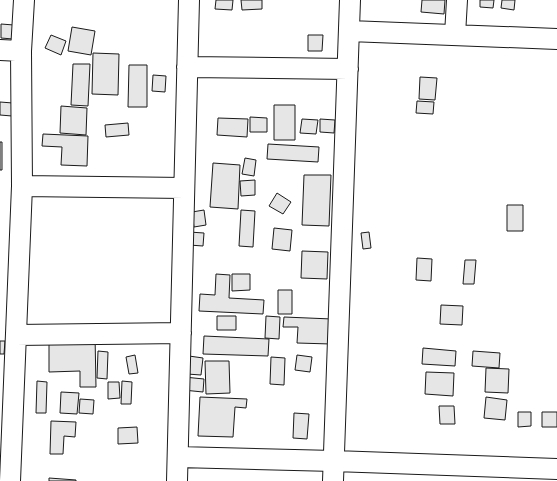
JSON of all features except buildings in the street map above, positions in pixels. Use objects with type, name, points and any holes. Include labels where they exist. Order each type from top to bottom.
[{"type":"street","points":[[10,481],[6,431],[16,336],[22,186],[21,51],[24,0]]},
{"type":"street","points":[[178,481],[189,0]]},
{"type":"street","points":[[333,481],[350,0]]},
{"type":"street","points":[[455,35],[457,0]]},
{"type":"street","points":[[349,31],[557,39]]},
{"type":"street","points":[[0,50],[21,51]]},
{"type":"street","points":[[187,68],[348,69]]},
{"type":"street","points":[[22,186],[184,188]]},
{"type":"street","points":[[16,336],[181,333]]},
{"type":"street","points":[[178,457],[557,468]]}]
